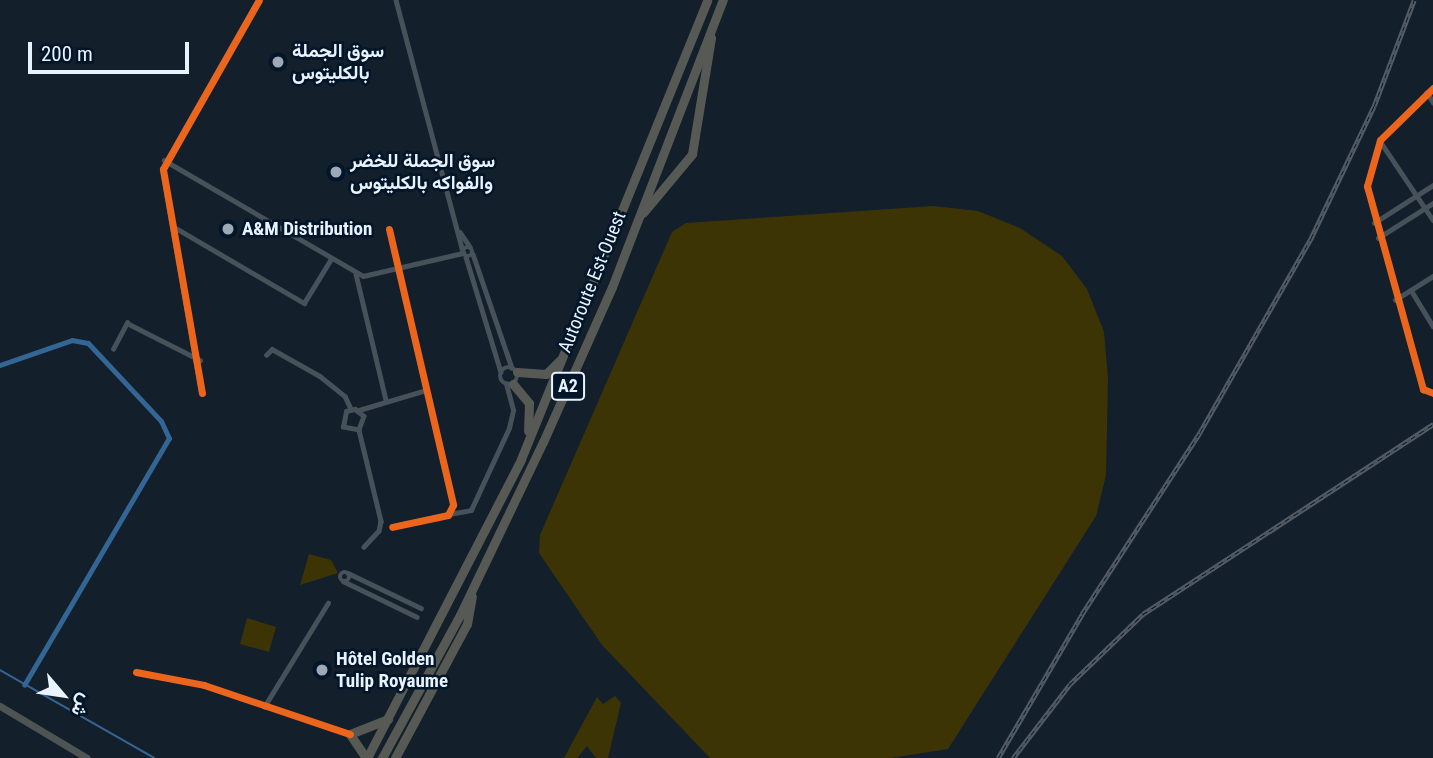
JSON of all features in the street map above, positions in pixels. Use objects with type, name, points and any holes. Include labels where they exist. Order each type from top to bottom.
[{"type":"highway","name":"Autoroute Est-Ouest","points":[[366,758],[521,459],[577,327],[707,0]]},
{"type":"highway","name":"Autoroute Est-Ouest","points":[[382,758],[473,588],[602,311],[723,0]]},
{"type":"highway","points":[[637,219],[681,173],[694,151],[710,33]]},
{"type":"highway","points":[[514,370],[536,376],[551,371],[577,327]]},
{"type":"highway","points":[[510,384],[531,410],[521,459]]},
{"type":"highway","points":[[395,758],[467,624],[473,588]]},
{"type":"highway","points":[[366,758],[350,734],[389,718]]},
{"type":"main road","points":[[0,706],[87,758]]},
{"type":"street","points":[[202,393],[200,360],[171,225],[164,160],[259,0]]},
{"type":"street","points":[[396,0],[464,254],[501,372],[510,384]]},
{"type":"street","points":[[1433,88],[1380,140],[1367,175],[1374,223],[1395,300],[1423,388],[1433,393]]},
{"type":"street","points":[[1427,92],[1433,102]]},
{"type":"street","points":[[1380,140],[1433,220]]},
{"type":"street","points":[[164,160],[355,274],[398,269],[472,254]]},
{"type":"street","points":[[1374,223],[1433,185]]},
{"type":"street","points":[[1378,238],[1433,203]]},
{"type":"street","points":[[171,225],[304,303],[331,259]]},
{"type":"street","points":[[389,229],[453,505],[448,515]]},
{"type":"street","points":[[392,527],[471,510],[509,428],[513,410],[510,384],[514,370],[470,247],[457,229]]},
{"type":"street","points":[[464,254],[470,247]]},
{"type":"street","points":[[355,274],[386,400]]},
{"type":"street","points":[[1395,300],[1433,276]]},
{"type":"street","points":[[1411,290],[1433,326]]},
{"type":"street","points":[[113,349],[127,323],[200,360]]},
{"type":"street","points":[[266,355],[272,349],[320,376],[345,396],[351,409]]},
{"type":"street","points":[[501,372],[514,370]]},
{"type":"street","points":[[351,409],[359,410],[426,390]]},
{"type":"street","points":[[351,409],[342,424],[350,432],[359,430]]},
{"type":"street","points":[[359,410],[364,420],[359,430],[382,521],[379,531],[364,547]]},
{"type":"street","points":[[417,617],[343,581],[341,575],[348,573],[421,608]]},
{"type":"street","points":[[264,707],[328,603]]},
{"type":"street","points":[[136,672],[204,685],[350,734]]},
{"type":"shaded area","points":[[933,206],[978,211],[1020,228],[1062,256],[1087,289],[1104,332],[1108,378],[1106,475],[1096,516],[948,749],[891,758],[710,758],[602,645],[539,553],[540,535],[672,232],[686,223]]},
{"type":"shaded area","points":[[309,554],[331,560],[338,573],[300,585]]},
{"type":"shaded area","points":[[247,618],[276,627],[269,652],[240,644]]},
{"type":"shaded area","points":[[615,696],[621,703],[608,758],[596,758],[587,746],[577,758],[564,758],[597,697],[603,704]]},
{"type":"waterway","points":[[0,365],[72,340],[88,343],[161,421],[169,438],[24,685]]},
{"type":"waterway","points":[[0,670],[154,758]]},
{"type":"railway","points":[[998,758],[1082,614],[1200,432],[1311,238],[1374,106],[1414,0]]},
{"type":"railway","points":[[1013,758],[1070,684],[1143,614],[1433,424]]},
{"type":"cycle path","points":[[202,393],[163,169],[259,0]]},
{"type":"cycle path","points":[[1433,88],[1380,140],[1367,186],[1423,389],[1433,393]]},
{"type":"cycle path","points":[[389,229],[453,505],[448,515],[392,527]]},
{"type":"cycle path","points":[[136,672],[204,685],[350,734]]},
{"type":"place","name":"سوق الجملة بالكليتوس","points":[[278,62]]},
{"type":"place","name":"سوق الجملة للخضر والفواكه بالكليتوس","points":[[336,172]]},
{"type":"place","name":"A&M Distribution","points":[[228,229]]},
{"type":"place","name":"Hôtel Golden Tulip Royaume","points":[[322,670]]}]
